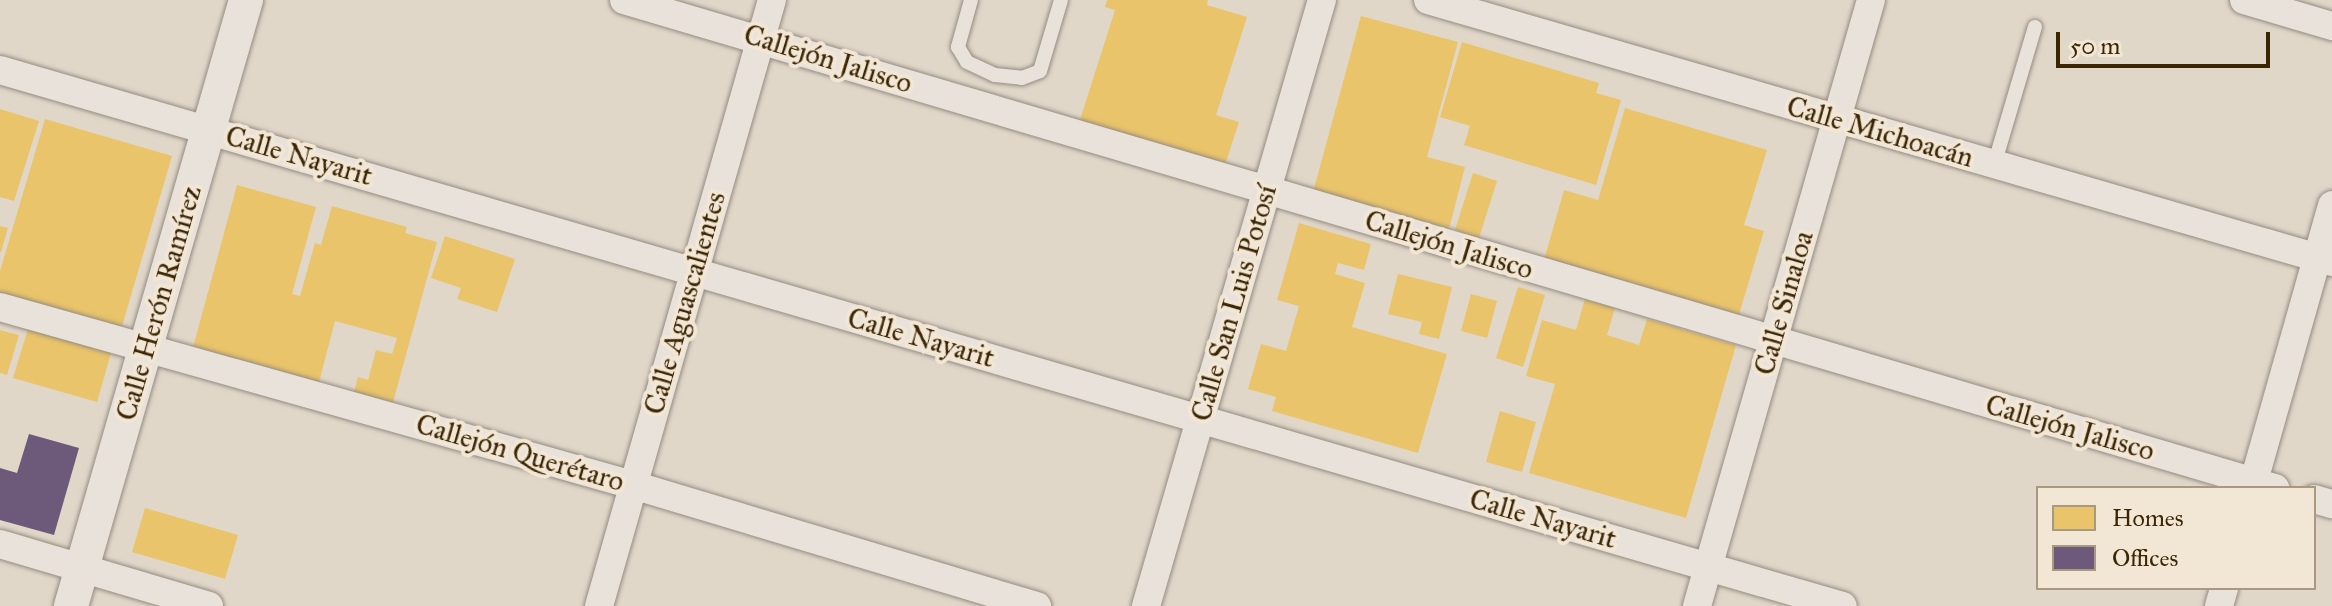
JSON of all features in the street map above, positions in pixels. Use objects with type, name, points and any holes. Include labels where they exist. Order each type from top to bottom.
[{"type":"street","name":"Calle Herón Ramírez","points":[[71,606],[246,0]]},
{"type":"street","name":"Callejón Jalisco","points":[[624,0],[2260,486]]},
{"type":"street","name":"Calle Aguascalientes","points":[[599,606],[772,0]]},
{"type":"street","name":"Calle San Luis Potosí","points":[[1146,606],[1322,0]]},
{"type":"street","name":"Calle Michoacán","points":[[1428,0],[2325,260]]},
{"type":"street","name":"Calle Sinaloa","points":[[1697,606],[1871,0]]},
{"type":"street","points":[[2244,0],[2332,26]]},
{"type":"street","name":"Calle Nayarit","points":[[0,70],[1843,606]]},
{"type":"street","points":[[2260,486],[2325,260],[2332,205]]},
{"type":"street","name":"Callejón Querétaro","points":[[0,307],[633,485],[1037,606]]},
{"type":"street","points":[[0,544],[209,606]]},
{"type":"lane","points":[[971,0],[958,47],[967,62],[995,75],[1022,78],[1040,71],[1061,0]]},
{"type":"lane","points":[[1994,165],[2035,27]]},
{"type":"building: Homes","points":[[1107,0],[1208,0],[1207,5],[1247,17],[1216,115],[1239,122],[1224,168],[1079,123],[1115,10],[1105,7]]},
{"type":"building: Homes","points":[[1361,16],[1458,42],[1427,157],[1465,167],[1449,229],[1313,192]]},
{"type":"building: Homes","points":[[1462,42],[1599,83],[1596,93],[1621,100],[1596,185],[1464,145],[1470,126],[1440,117]]},
{"type":"building: Homes","points":[[1625,108],[1767,150],[1744,225],[1764,231],[1738,318],[1544,260],[1564,190],[1598,200]]},
{"type":"building: Homes","points":[[0,109],[39,121],[14,201],[0,197]]},
{"type":"building: Homes","points":[[45,119],[172,156],[120,333],[0,298],[0,271]]},
{"type":"building: Homes","points":[[1473,173],[1497,181],[1479,238],[1455,230]]},
{"type":"building: Homes","points":[[237,185],[316,207],[292,294],[300,296],[315,243],[321,245],[332,206],[407,227],[405,233],[437,242],[390,413],[351,403],[358,377],[368,380],[376,350],[392,354],[397,338],[335,321],[318,386],[192,351]]},
{"type":"building: Homes","points":[[1299,223],[1371,244],[1364,270],[1338,263],[1335,274],[1365,283],[1352,327],[1447,354],[1418,453],[1272,411],[1276,397],[1248,389],[1261,344],[1286,351],[1299,306],[1277,300]]},
{"type":"building: Homes","points":[[0,226],[8,228],[1,252],[0,252]]},
{"type":"building: Homes","points":[[445,236],[515,259],[497,312],[457,299],[461,288],[431,278]]},
{"type":"building: Homes","points":[[1398,274],[1452,287],[1439,339],[1419,334],[1422,322],[1388,314]]},
{"type":"building: Homes","points":[[1518,287],[1545,295],[1523,367],[1496,358]]},
{"type":"building: Homes","points":[[1471,294],[1497,301],[1487,338],[1461,331]]},
{"type":"building: Homes","points":[[1585,299],[1615,308],[1607,335],[1639,345],[1647,319],[1736,345],[1686,518],[1529,473],[1555,384],[1526,376],[1542,320],[1576,330]]},
{"type":"building: Homes","points":[[28,329],[111,353],[97,402],[13,378]]},
{"type":"building: Homes","points":[[0,330],[19,335],[7,375],[0,373]]},
{"type":"building: Homes","points":[[1500,411],[1536,422],[1522,472],[1486,462]]},
{"type":"building: Homes","points":[[145,508],[238,535],[225,579],[132,552]]},
{"type":"building: Offices","points":[[29,434],[79,448],[54,535],[0,520],[0,468],[17,473]]}]
